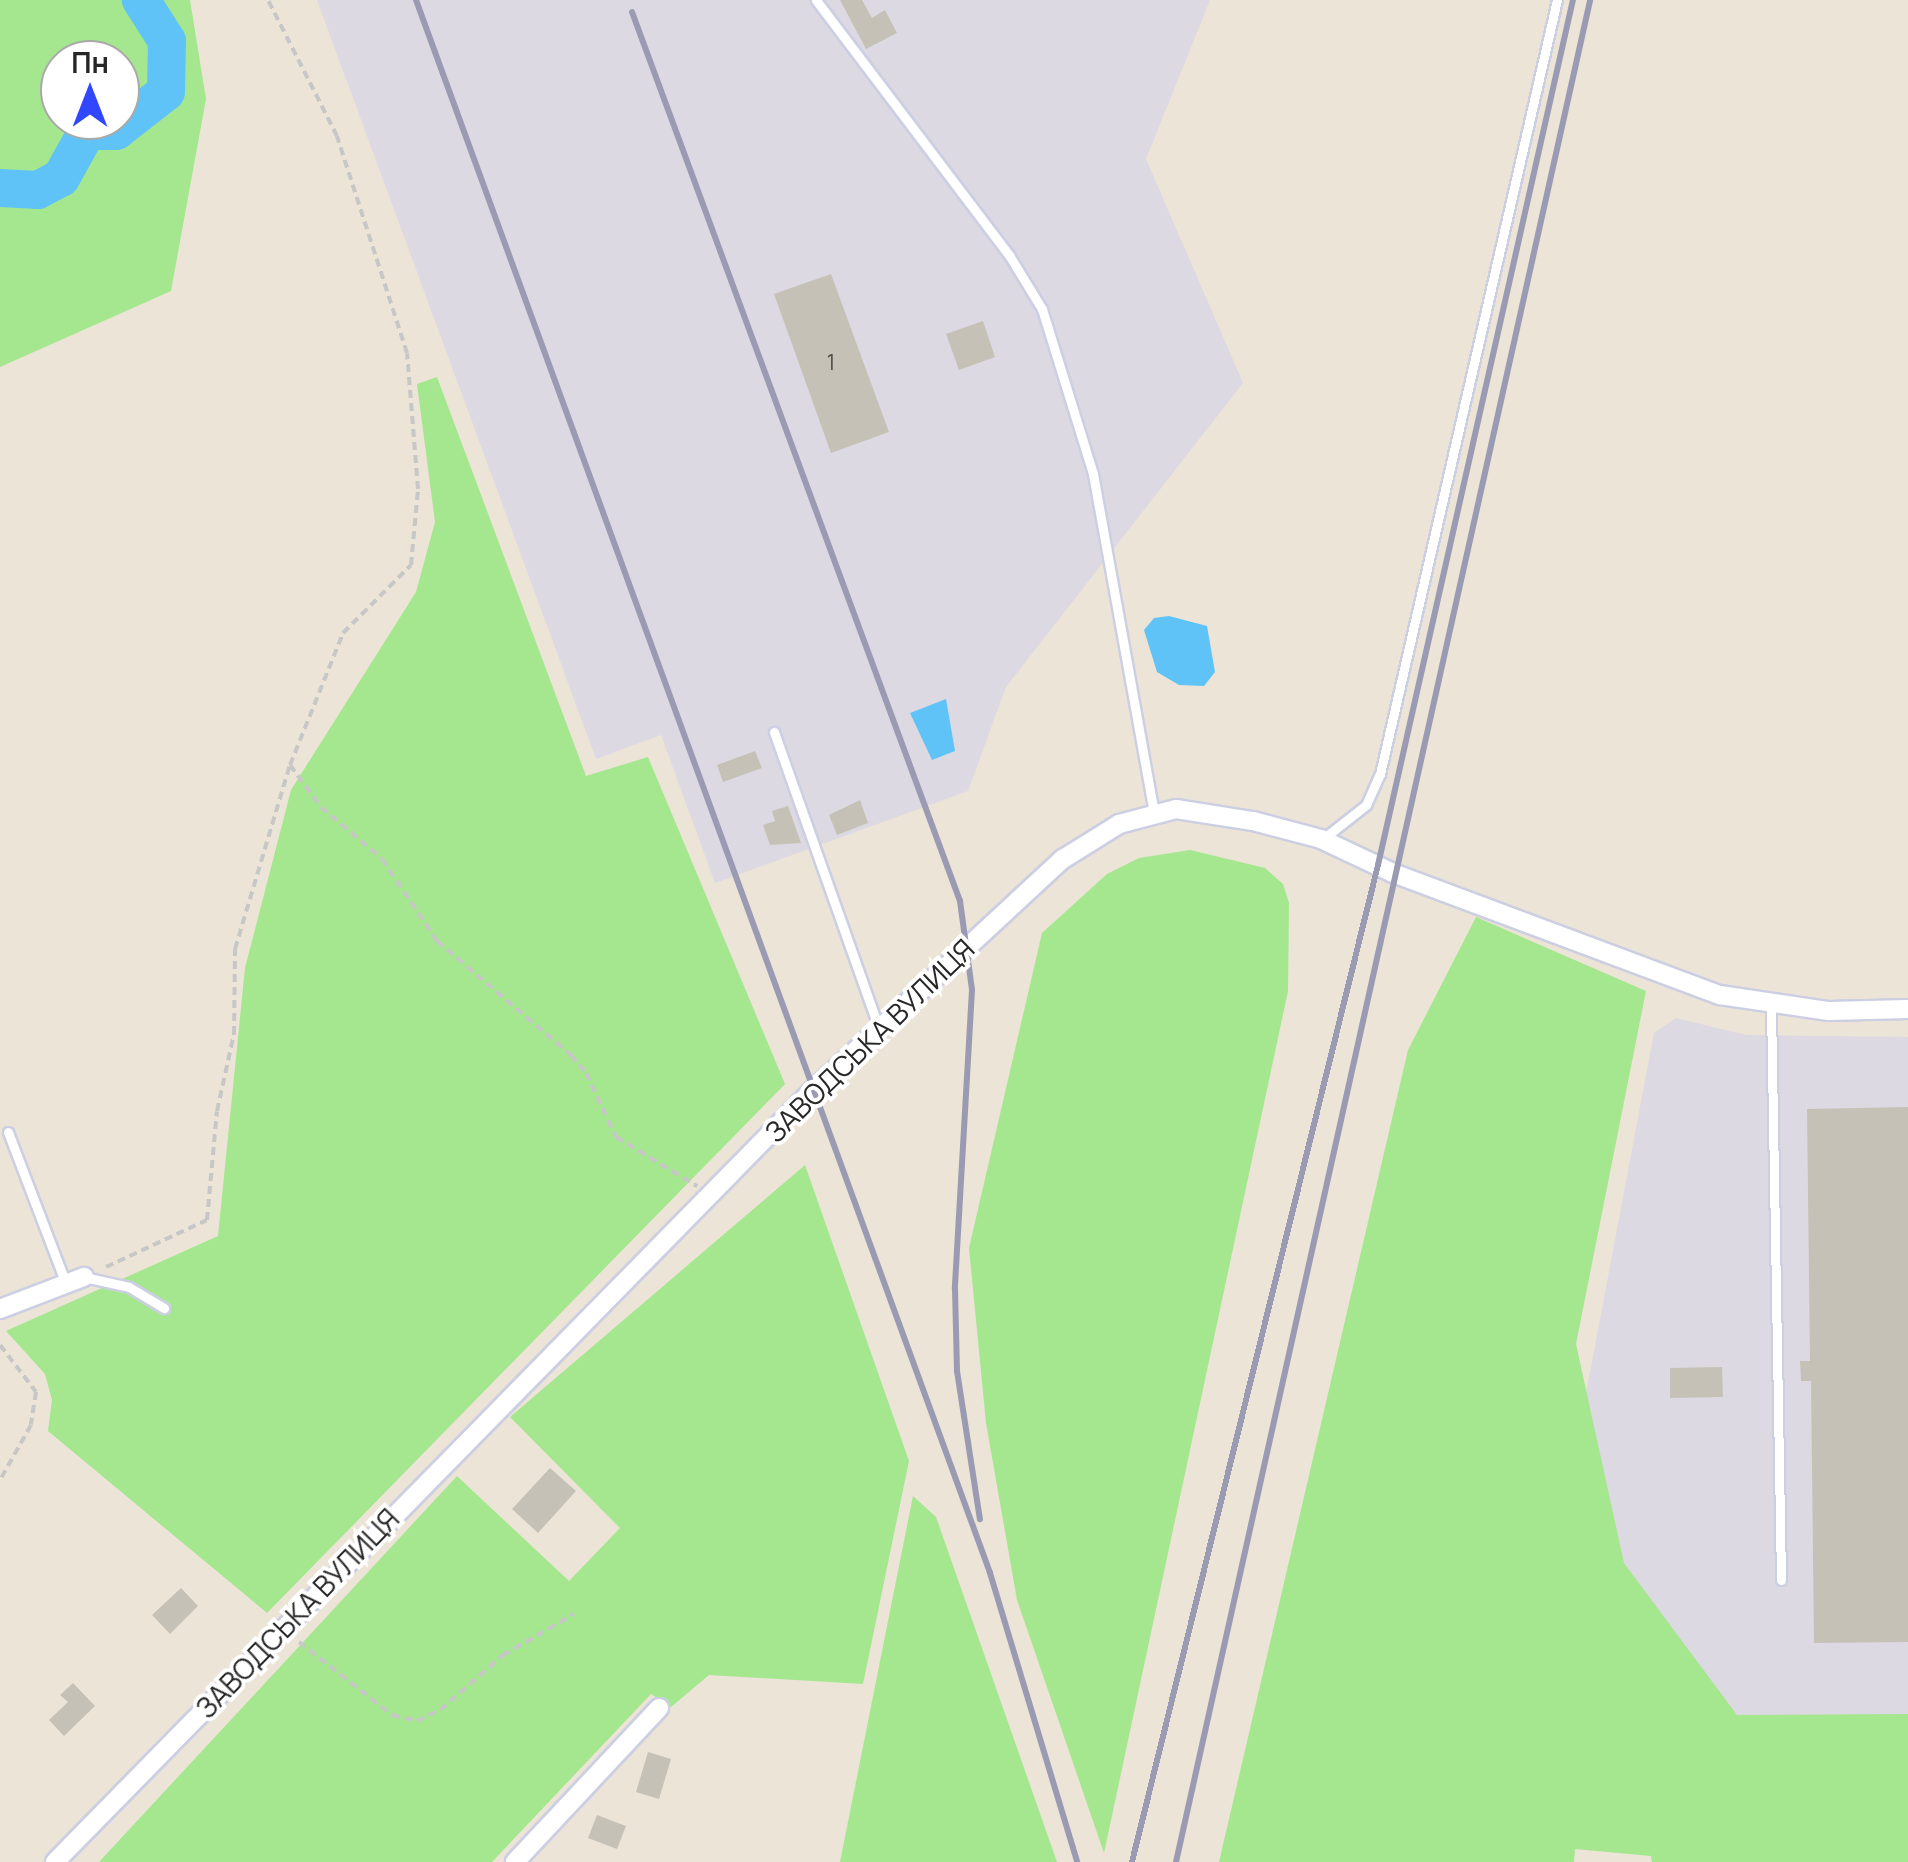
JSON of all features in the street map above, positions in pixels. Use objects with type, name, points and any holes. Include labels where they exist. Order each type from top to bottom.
[{"type":"street","name":"ЗАВОДСЬКА ВУЛИЦЯ","points":[[55,1862],[708,1196],[879,1029],[1063,858],[1106,830],[1154,812],[1212,812],[1321,839],[1665,976],[1771,1006],[1908,1009]]},
{"type":"street","points":[[0,1310],[75,1280]]},
{"type":"street","points":[[514,1862],[660,1708]]},
{"type":"lane","points":[[816,0],[1009,255],[1042,309],[1093,474],[1154,812]]},
{"type":"lane","points":[[1321,839],[1366,805],[1380,774],[1557,0]]},
{"type":"lane","points":[[774,732],[879,1029]]},
{"type":"lane","points":[[1771,1006],[1782,1580]]},
{"type":"lane","points":[[8,1132],[75,1280],[129,1287],[164,1308]]},
{"type":"path","points":[[75,1280],[207,1220],[217,1110],[234,1034],[235,949],[290,765],[344,634],[411,565],[418,489],[408,353],[337,136],[268,0]]},
{"type":"path","points":[[290,765],[321,807],[382,859],[437,941],[467,972],[505,992],[578,1064],[616,1137],[656,1156],[708,1196]]},
{"type":"path","points":[[0,1345],[32,1380],[36,1404],[0,1480]]},
{"type":"path","points":[[282,1629],[392,1715],[417,1721],[440,1710],[504,1655],[574,1614]]},
{"type":"shaded area","points":[[317,0],[1210,0],[1146,159],[1243,383],[1006,687],[968,791],[715,883],[661,735],[596,759]]},
{"type":"shaded area","points":[[1676,1018],[1746,1035],[1908,1037],[1908,1853],[1506,1818],[1654,1033]]},
{"type":"green space","points":[[0,0],[190,0],[206,99],[171,291],[0,367]]},
{"type":"green space","points":[[437,377],[586,776],[648,757],[785,1084],[267,1613],[48,1431],[52,1400],[45,1374],[6,1331],[218,1236],[245,968],[291,790],[416,592],[435,522],[417,384]]},
{"type":"green space","points":[[1190,850],[1265,868],[1283,884],[1289,903],[1288,991],[1104,1853],[1017,1600],[986,1423],[969,1248],[1042,933],[1107,874],[1139,858]]},
{"type":"green space","points":[[1476,917],[1646,991],[1576,1344],[1624,1563],[1737,1715],[1908,1714],[1908,1862],[1652,1862],[1651,1856],[1575,1849],[1574,1862],[1219,1862],[1408,1050]]},
{"type":"green space","points":[[805,1165],[909,1461],[863,1684],[709,1675],[671,1707],[651,1694],[492,1862],[99,1862],[457,1476],[569,1581],[620,1528],[510,1417]]},
{"type":"green space","points":[[913,1496],[936,1517],[1057,1862],[840,1862]]},
{"type":"water","points":[[1169,616],[1207,626],[1215,672],[1204,686],[1179,685],[1157,672],[1144,630],[1154,618]]},
{"type":"water","points":[[946,699],[955,751],[932,760],[910,713]]},
{"type":"building","points":[[840,0],[862,0],[872,18],[885,10],[897,33],[866,49]]},
{"type":"building","points":[[831,274],[889,432],[831,453],[774,294]]},
{"type":"building","points":[[983,321],[995,357],[959,370],[946,334]]},
{"type":"building","points":[[755,751],[762,768],[723,782],[717,765]]},
{"type":"building","points":[[860,800],[868,823],[837,835],[829,815]]},
{"type":"building","points":[[788,806],[801,843],[770,845],[763,825],[775,821],[772,811]]},
{"type":"building","points":[[1908,1107],[1908,1642],[1814,1643],[1811,1381],[1801,1381],[1800,1361],[1810,1361],[1807,1109]]},
{"type":"building","points":[[1722,1367],[1723,1397],[1670,1398],[1670,1368]]},
{"type":"building","points":[[550,1468],[576,1491],[538,1533],[512,1509]]},
{"type":"building","points":[[181,1588],[198,1606],[170,1634],[152,1615]]},
{"type":"building","points":[[73,1683],[95,1706],[64,1736],[49,1720],[68,1702],[60,1695]]},
{"type":"building","points":[[648,1752],[671,1759],[659,1799],[636,1792]]},
{"type":"building","points":[[597,1815],[626,1826],[617,1849],[588,1838]]},
{"type":"waterway","points":[[0,188],[38,190],[61,178],[87,131],[116,131],[166,92],[167,41],[141,0]]},
{"type":"railway","points":[[416,0],[990,1573],[1077,1862]]},
{"type":"railway","points":[[1132,1862],[1378,865],[1573,0]]},
{"type":"railway","points":[[1176,1862],[1590,0]]},
{"type":"railway","points":[[632,12],[960,901],[972,990],[955,1289],[957,1371],[980,1519]]}]
